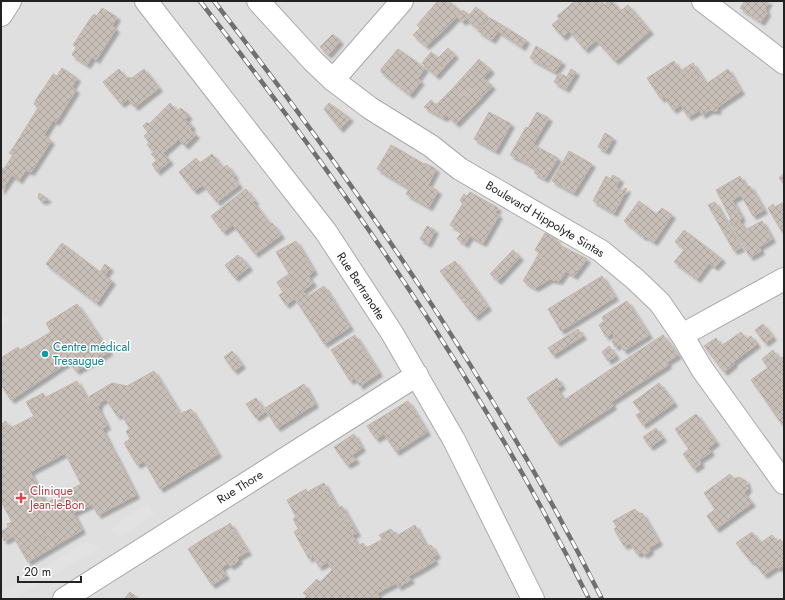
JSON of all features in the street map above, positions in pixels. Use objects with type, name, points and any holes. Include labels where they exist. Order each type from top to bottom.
[{"type":"street","points":[[1,15],[10,1]]},
{"type":"street","name":"Rue Bertranotte","points":[[146,1],[326,232],[417,375],[454,440],[533,599]]},
{"type":"street","name":"Boulevard Hippolyte Sintas","points":[[258,1],[313,61],[333,80],[370,108],[431,146],[460,169],[601,251],[635,279],[660,303],[682,335],[702,369],[784,483]]},
{"type":"street","points":[[333,80],[402,1]]},
{"type":"street","points":[[703,1],[784,63]]},
{"type":"street","points":[[682,335],[784,279]]},
{"type":"street","name":"Rue Thore","points":[[64,599],[417,375]]},
{"type":"shaded area","points":[[1,1],[784,1],[784,599],[1,599]]},
{"type":"shaded area","points":[[1,312],[9,318],[1,330]]},
{"type":"shaded area","points":[[148,503],[155,514],[120,537],[109,530]]},
{"type":"shaded area","points":[[87,541],[100,548],[14,599],[1,599],[1,593]]},
{"type":"building","points":[[438,1],[449,1],[461,12],[448,26],[430,10]]},
{"type":"building","points":[[575,1],[601,1],[614,15],[623,9],[646,34],[619,58],[601,36],[585,50],[557,16]]},
{"type":"building","points":[[608,1],[612,1],[620,11],[614,15],[604,5]]},
{"type":"building","points":[[745,1],[769,1],[765,8],[767,13],[761,22],[740,8]]},
{"type":"building","points":[[628,5],[650,31],[646,34],[623,9]]},
{"type":"building","points":[[476,7],[488,17],[478,29],[466,19]]},
{"type":"building","points":[[102,8],[117,17],[112,26],[116,29],[96,60],[92,57],[87,65],[72,55],[80,41],[77,39],[90,19],[93,21]]},
{"type":"building","points":[[430,10],[448,26],[426,46],[413,35],[420,28],[417,25]]},
{"type":"building","points":[[463,10],[469,15],[463,22],[456,16]]},
{"type":"building","points":[[94,14],[97,16],[93,21],[90,19]]},
{"type":"building","points":[[490,18],[502,25],[492,40],[478,31]]},
{"type":"building","points":[[559,19],[569,31],[563,37],[552,25]]},
{"type":"building","points":[[502,25],[526,40],[522,47],[498,31]]},
{"type":"building","points":[[333,34],[340,41],[328,55],[320,47]]},
{"type":"building","points":[[601,36],[619,58],[615,61],[596,40]]},
{"type":"building","points":[[77,39],[80,41],[76,47],[73,45]]},
{"type":"building","points":[[536,46],[562,62],[555,72],[530,58]]},
{"type":"building","points":[[448,48],[455,55],[436,76],[422,63],[431,52],[438,58]]},
{"type":"building","points":[[398,49],[425,68],[417,79],[421,81],[410,95],[381,72],[381,69]]},
{"type":"building","points":[[479,59],[484,64],[477,72],[472,67]]},
{"type":"building","points":[[674,61],[681,73],[701,76],[706,84],[728,69],[741,91],[719,106],[716,102],[711,105],[710,110],[702,115],[700,110],[688,117],[672,91],[661,99],[647,78]]},
{"type":"building","points":[[693,63],[701,76],[680,71]]},
{"type":"building","points":[[484,64],[491,70],[483,78],[492,86],[482,97],[472,88],[464,96],[454,87],[472,67],[477,72]]},
{"type":"building","points":[[62,68],[77,78],[72,87],[76,90],[56,122],[53,120],[44,135],[51,141],[31,172],[26,170],[19,180],[4,169],[16,150],[13,148],[38,108],[37,107],[41,101],[37,98],[50,79],[54,81]]},
{"type":"building","points":[[119,69],[125,77],[132,78],[144,69],[159,88],[135,107],[128,99],[121,104],[103,82]]},
{"type":"building","points":[[571,69],[576,72],[566,89],[554,82],[559,73],[567,77]]},
{"type":"building","points":[[53,74],[57,76],[54,81],[50,79]]},
{"type":"building","points":[[454,87],[464,96],[472,88],[482,97],[456,124],[436,105]]},
{"type":"building","points":[[672,91],[681,105],[673,110],[664,96]]},
{"type":"building","points":[[37,98],[41,101],[37,107],[34,104]]},
{"type":"building","points":[[431,100],[447,115],[444,118],[424,107]]},
{"type":"building","points":[[716,102],[718,106],[717,111],[710,110],[711,105]]},
{"type":"building","points":[[170,103],[177,111],[181,108],[189,116],[185,119],[192,126],[190,129],[196,135],[185,146],[179,139],[163,153],[170,161],[157,172],[152,164],[157,160],[151,154],[154,152],[147,145],[149,142],[144,136],[148,132],[143,126],[147,122],[149,124]]},
{"type":"building","points":[[329,103],[350,118],[340,129],[324,109]]},
{"type":"building","points":[[489,112],[511,124],[496,151],[474,139]]},
{"type":"building","points":[[537,112],[549,118],[539,134],[528,128]]},
{"type":"building","points":[[526,127],[539,134],[523,161],[510,155]]},
{"type":"building","points":[[605,133],[613,138],[606,151],[598,147]]},
{"type":"building","points":[[532,144],[558,158],[545,179],[534,173],[537,169],[523,161]]},
{"type":"building","points":[[391,145],[402,151],[395,163],[407,171],[400,183],[377,169]]},
{"type":"building","points":[[13,148],[16,150],[12,155],[9,153]]},
{"type":"building","points":[[402,151],[424,164],[409,188],[400,183],[407,171],[395,163]]},
{"type":"building","points":[[569,151],[592,164],[574,193],[552,181]]},
{"type":"building","points":[[212,154],[223,168],[227,165],[235,176],[233,177],[239,185],[217,202],[203,185],[194,191],[179,172],[196,158],[200,163]]},
{"type":"building","points":[[425,163],[436,169],[428,185],[438,191],[429,207],[406,194]]},
{"type":"building","points":[[1,167],[12,175],[1,191]]},
{"type":"building","points":[[784,173],[784,184],[779,178]]},
{"type":"building","points":[[613,175],[620,179],[616,187],[622,191],[625,188],[627,189],[614,213],[593,201],[606,176],[610,179]]},
{"type":"building","points":[[740,176],[748,191],[732,200],[742,218],[731,225],[729,221],[731,219],[716,190]]},
{"type":"building","points":[[750,186],[764,210],[753,216],[741,195],[748,191],[746,187]]},
{"type":"building","points":[[246,189],[255,201],[253,202],[270,224],[272,223],[281,235],[255,254],[233,225],[223,232],[211,216]]},
{"type":"building","points":[[470,192],[498,208],[495,213],[499,215],[483,243],[450,225],[463,203],[460,201],[464,194],[467,196]]},
{"type":"building","points":[[39,193],[48,199],[43,201],[40,200],[38,198]]},
{"type":"building","points":[[639,201],[656,214],[662,208],[672,215],[654,242],[645,236],[643,237],[624,221]]},
{"type":"building","points":[[715,202],[741,248],[734,251],[708,205]]},
{"type":"building","points":[[782,203],[784,204],[784,235],[768,208],[773,204],[775,207]]},
{"type":"building","points":[[739,220],[745,230],[762,221],[772,239],[759,247],[761,251],[750,257],[731,225]]},
{"type":"building","points":[[427,226],[435,230],[428,244],[420,239]]},
{"type":"building","points":[[684,230],[722,259],[715,267],[709,263],[697,279],[674,262],[685,249],[675,242]]},
{"type":"building","points":[[462,231],[470,236],[465,244],[457,239]]},
{"type":"building","points":[[545,233],[557,240],[556,243],[587,259],[574,276],[566,271],[559,281],[550,279],[535,288],[523,281],[533,264],[540,268],[544,262],[541,260],[543,255],[535,250]]},
{"type":"building","points":[[296,241],[314,271],[308,276],[313,283],[286,305],[279,295],[295,284],[276,252]]},
{"type":"building","points":[[62,243],[112,281],[97,303],[46,264]]},
{"type":"building","points":[[513,250],[520,257],[498,281],[490,274]]},
{"type":"building","points":[[539,253],[543,255],[541,260],[544,262],[540,268],[533,264]]},
{"type":"building","points":[[238,255],[249,267],[235,278],[225,265]]},
{"type":"building","points":[[455,261],[476,290],[464,303],[440,271]]},
{"type":"building","points":[[105,264],[110,268],[105,275],[100,272]]},
{"type":"building","points":[[289,274],[295,284],[283,292],[277,282]]},
{"type":"building","points":[[602,276],[615,297],[561,331],[548,309]]},
{"type":"building","points":[[324,286],[350,327],[324,344],[318,334],[324,330],[315,316],[309,320],[295,299],[304,292],[307,297]]},
{"type":"building","points":[[476,290],[488,307],[475,317],[464,303]]},
{"type":"building","points":[[627,301],[649,335],[624,351],[620,344],[615,347],[612,341],[615,338],[612,333],[606,337],[599,325],[604,321],[602,317]]},
{"type":"building","name":"Centre médical Tresaugue","points":[[77,304],[101,340],[11,400],[1,385],[1,358],[18,347],[20,350],[51,332],[46,323]]},
{"type":"building","points":[[315,316],[324,330],[318,334],[309,320]]},
{"type":"building","points":[[763,324],[773,337],[765,343],[755,330]]},
{"type":"building","points":[[578,329],[583,336],[553,355],[548,348]]},
{"type":"building","points":[[741,332],[746,339],[751,336],[757,344],[733,362],[734,364],[724,372],[704,346],[716,338],[721,346]]},
{"type":"building","points":[[355,335],[379,373],[360,386],[355,378],[350,381],[331,350]]},
{"type":"building","points":[[663,335],[678,355],[667,362],[668,365],[611,402],[613,406],[557,443],[527,398],[557,378],[562,386],[557,389],[564,400]]},
{"type":"building","points":[[103,341],[109,352],[76,371],[70,363]]},
{"type":"building","points":[[609,346],[616,356],[608,361],[602,352]]},
{"type":"building","points":[[773,350],[779,359],[782,357],[784,361],[784,377],[781,379],[782,381],[774,387],[763,371],[768,368],[762,359]]},
{"type":"building","points":[[232,351],[242,365],[234,371],[224,357]]},
{"type":"building","points":[[154,371],[180,414],[191,409],[218,454],[160,489],[144,461],[137,465],[124,443],[130,439],[126,431],[130,429],[121,414],[117,416],[106,399],[100,402],[95,393],[112,383],[127,386]]},
{"type":"building","points":[[763,371],[774,387],[782,381],[781,379],[784,377],[784,392],[768,404],[751,380]]},
{"type":"building","points":[[77,381],[88,401],[90,396],[95,393],[100,402],[98,408],[107,426],[102,429],[136,495],[98,515],[92,504],[73,513],[70,520],[67,521],[64,518],[57,522],[60,529],[21,550],[8,527],[7,524],[12,522],[1,501],[1,433],[34,416],[26,402],[43,393],[47,400],[54,397],[52,394]],"holes":[[[65,453],[81,484],[46,503],[30,472]]]},
{"type":"building","points":[[659,383],[674,403],[643,425],[636,415],[641,412],[633,402]]},
{"type":"building","points":[[304,384],[315,404],[277,428],[265,408]]},
{"type":"building","points":[[784,392],[784,406],[774,413],[768,404]]},
{"type":"building","points":[[52,394],[54,397],[47,400],[45,398]]},
{"type":"building","points":[[256,398],[265,412],[256,418],[246,404]]},
{"type":"building","points":[[408,401],[427,432],[396,452],[384,434],[376,439],[367,426]]},
{"type":"building","points":[[784,406],[784,427],[774,413]]},
{"type":"building","points":[[696,414],[716,442],[708,448],[711,452],[699,460],[701,464],[694,469],[683,454],[689,449],[675,429]]},
{"type":"building","points":[[6,421],[10,429],[1,433],[1,424]]},
{"type":"building","points":[[656,428],[663,438],[650,447],[643,437]]},
{"type":"building","points":[[354,434],[362,448],[352,455],[356,460],[347,465],[334,447]]},
{"type":"building","points":[[730,474],[734,479],[739,477],[746,481],[748,489],[744,493],[752,503],[716,529],[707,516],[715,509],[704,493]]},
{"type":"building","points":[[324,483],[332,498],[328,500],[320,485]]},
{"type":"building","points":[[320,485],[328,500],[332,498],[358,546],[354,548],[357,553],[396,532],[398,535],[415,525],[432,557],[415,567],[418,571],[366,599],[304,599],[332,570],[328,562],[319,567],[293,519],[296,517],[287,500],[306,489],[307,492]]},
{"type":"building","points":[[342,506],[357,533],[352,535],[338,508]]},
{"type":"building","points":[[635,509],[640,514],[642,513],[659,542],[649,548],[650,551],[644,555],[642,552],[637,554],[630,543],[624,546],[614,529],[617,527],[613,521]]},
{"type":"building","points":[[73,513],[82,530],[28,562],[21,550],[60,529],[57,522],[64,518],[67,521],[70,520]]},
{"type":"building","points":[[230,523],[248,552],[245,553],[228,525]]},
{"type":"building","points":[[228,525],[245,553],[237,558],[239,560],[234,564],[215,532]]},
{"type":"building","points":[[8,527],[14,536],[4,541],[1,532]]},
{"type":"building","points":[[298,529],[313,556],[309,559],[294,532]]},
{"type":"building","points":[[391,529],[394,533],[382,539],[379,535]]},
{"type":"building","points":[[215,532],[234,564],[230,566],[228,563],[221,568],[203,539]]},
{"type":"building","points":[[752,532],[760,543],[772,535],[777,542],[779,540],[784,547],[784,565],[779,568],[776,567],[764,575],[753,561],[751,562],[736,543]]},
{"type":"building","points":[[203,539],[226,576],[212,585],[188,549]]},
{"type":"building","points":[[780,539],[784,544],[784,547],[779,540]]},
{"type":"building","points":[[363,543],[366,548],[357,553],[354,548]]},
{"type":"building","points":[[431,545],[437,555],[432,557],[427,547]]},
{"type":"building","points":[[432,557],[435,561],[418,571],[415,567]]},
{"type":"building","points":[[408,576],[411,580],[398,587],[396,583]]},
{"type":"building","points":[[317,579],[320,582],[307,596],[303,593]]},
{"type":"building","points":[[130,592],[139,599],[124,599]]},
{"type":"building","points":[[377,593],[379,597],[366,599]]},
{"type":"railway","points":[[200,1],[307,144],[410,290],[458,365],[504,442],[548,520],[589,599]]},
{"type":"railway","points":[[214,1],[321,144],[423,291],[517,442],[561,520],[602,599]]},
{"type":"place","name":"Centre médical Tresaugue","points":[[45,354]]},
{"type":"place","name":"Clinique Jean-le-Bon","points":[[21,498]]}]
